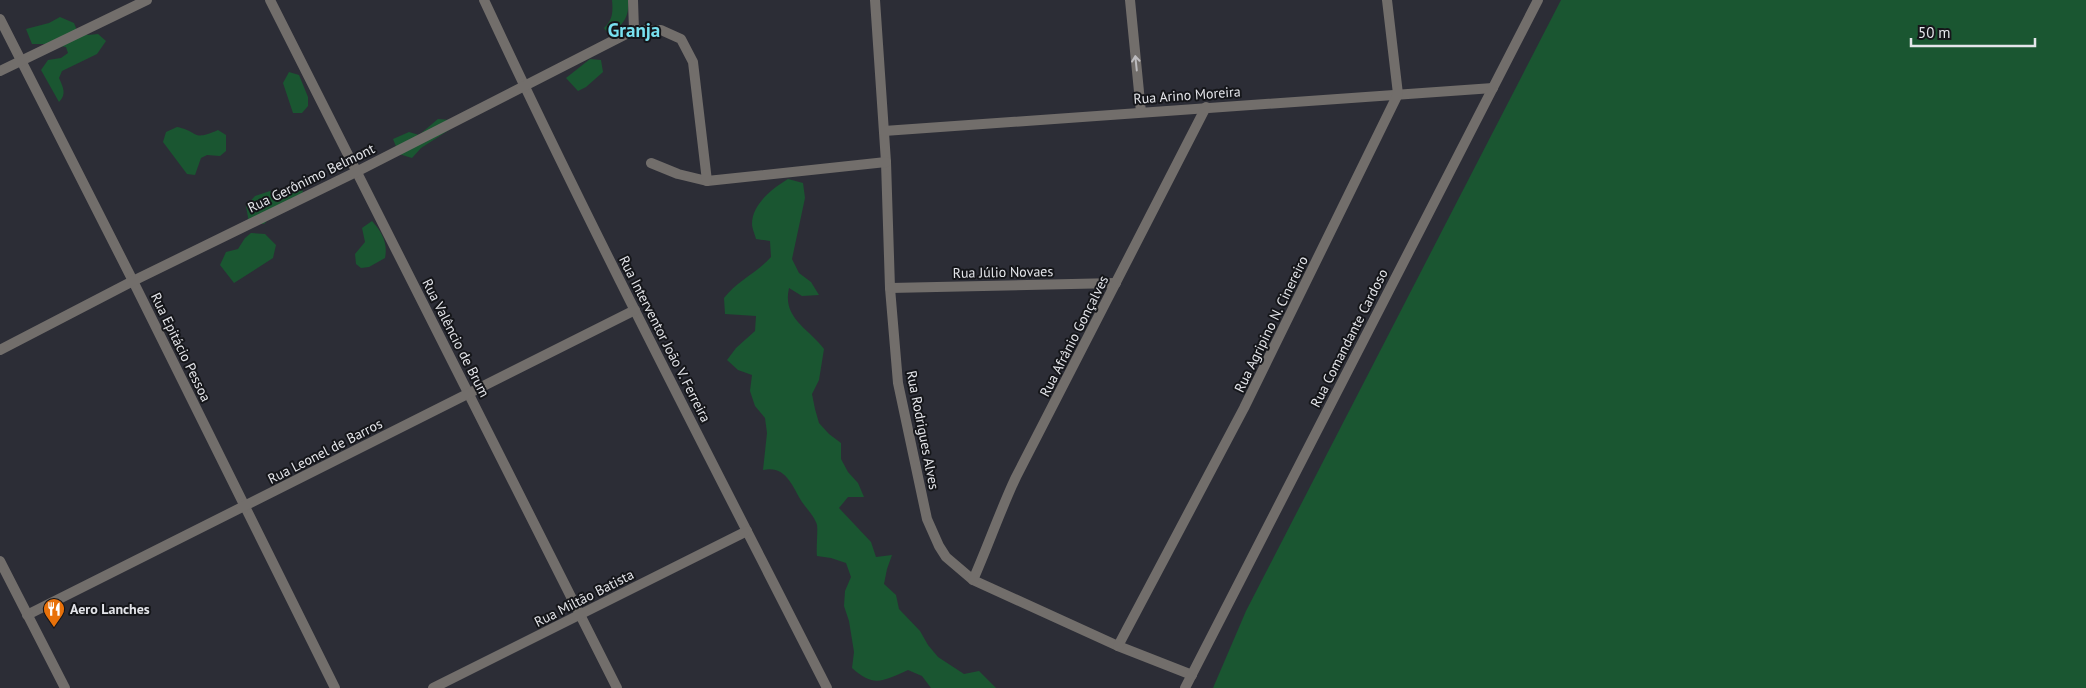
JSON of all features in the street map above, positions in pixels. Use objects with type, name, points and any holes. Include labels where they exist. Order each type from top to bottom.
[{"type":"street","points":[[0,72],[147,0]]},
{"type":"street","name":"Rua Valêncio de Brum","points":[[270,0],[617,688]]},
{"type":"street","name":"Rua Interventor João V. Ferreira","points":[[484,0],[524,87],[635,310],[827,688]]},
{"type":"street","points":[[633,0],[634,30],[661,30],[681,39],[693,62],[707,181]]},
{"type":"street","name":"Rua Rodrigues Alves","points":[[875,0],[886,162],[890,288],[898,384],[927,519],[938,546],[946,557],[973,580],[1118,646],[1192,675]]},
{"type":"street","points":[[1130,0],[1141,112]]},
{"type":"street","points":[[1387,0],[1398,94]]},
{"type":"street","name":"Rua Comandante Cardoso","points":[[1185,688],[1538,0]]},
{"type":"street","name":"Rua Epitácio Pessoa","points":[[0,19],[133,281],[335,688]]},
{"type":"street","name":"Rua Gerônimo Belmont","points":[[0,350],[133,281],[356,172],[634,30]]},
{"type":"street","name":"Rua Arino Moreira","points":[[884,131],[1493,88]]},
{"type":"street","name":"Rua Agripino N. Cinereiro","points":[[1118,646],[1244,408],[1398,94]]},
{"type":"street","name":"Rua Afrânio Gonçalves","points":[[973,580],[1016,477],[1206,107]]},
{"type":"street","points":[[651,163],[678,174],[707,181],[886,162]]},
{"type":"street","name":"Rua Júlio Novaes","points":[[890,288],[1116,283]]},
{"type":"street","name":"Rua Leonel de Barros","points":[[27,615],[635,310]]},
{"type":"street","name":"Rua Miltão Batista","points":[[433,688],[747,531]]},
{"type":"street","points":[[0,561],[66,688]]},
{"type":"green space","points":[[612,0],[628,0],[628,11],[621,25],[607,32],[604,28],[612,15]]},
{"type":"green space","points":[[1561,0],[2086,0],[2086,688],[1213,688],[1246,611]]},
{"type":"green space","points":[[60,17],[74,23],[78,33],[98,34],[106,41],[97,54],[62,71],[59,78],[64,93],[59,102],[41,70],[48,60],[61,58],[68,53],[66,47],[32,44],[26,29],[49,23]]},
{"type":"green space","points":[[590,59],[601,60],[603,72],[586,87],[578,91],[566,78]]},
{"type":"green space","points":[[289,72],[299,75],[308,97],[308,106],[302,113],[293,113],[283,83]]},
{"type":"green space","points":[[438,119],[450,120],[449,130],[421,148],[412,158],[399,154],[393,139],[409,132],[419,135]]},
{"type":"green space","points":[[177,127],[199,135],[218,130],[226,135],[226,151],[220,156],[207,155],[201,158],[195,175],[187,174],[163,142],[166,132]]},
{"type":"green space","points":[[788,179],[803,183],[805,198],[792,259],[799,273],[811,282],[819,295],[802,296],[789,288],[789,307],[798,322],[824,349],[819,380],[812,394],[815,409],[819,423],[841,443],[841,459],[848,472],[858,483],[864,497],[848,497],[839,508],[871,542],[876,557],[892,555],[884,584],[896,595],[899,609],[920,631],[938,657],[964,674],[979,671],[996,688],[931,688],[922,676],[908,670],[879,681],[867,678],[852,668],[854,652],[849,621],[844,606],[845,591],[851,577],[846,563],[817,556],[817,525],[814,519],[783,474],[771,469],[763,470],[767,433],[765,418],[755,406],[750,391],[752,375],[738,370],[727,360],[736,348],[755,331],[756,316],[725,314],[724,298],[771,257],[770,241],[756,239],[752,226],[753,217],[764,197]]},
{"type":"green space","points":[[293,185],[303,191],[300,203],[276,211],[264,224],[249,223],[246,206],[255,196],[270,191],[284,199]]},
{"type":"green space","points":[[372,221],[379,229],[383,238],[386,247],[385,258],[369,267],[361,268],[356,264],[355,254],[365,242],[362,228]]},
{"type":"green space","points":[[251,233],[265,234],[276,245],[273,258],[234,283],[220,265],[226,252],[238,249],[245,238]]},
{"type":"place","name":"Aero Lanches","points":[[54,628]]},
{"type":"district","name":"Granja","points":[[634,30]]}]
